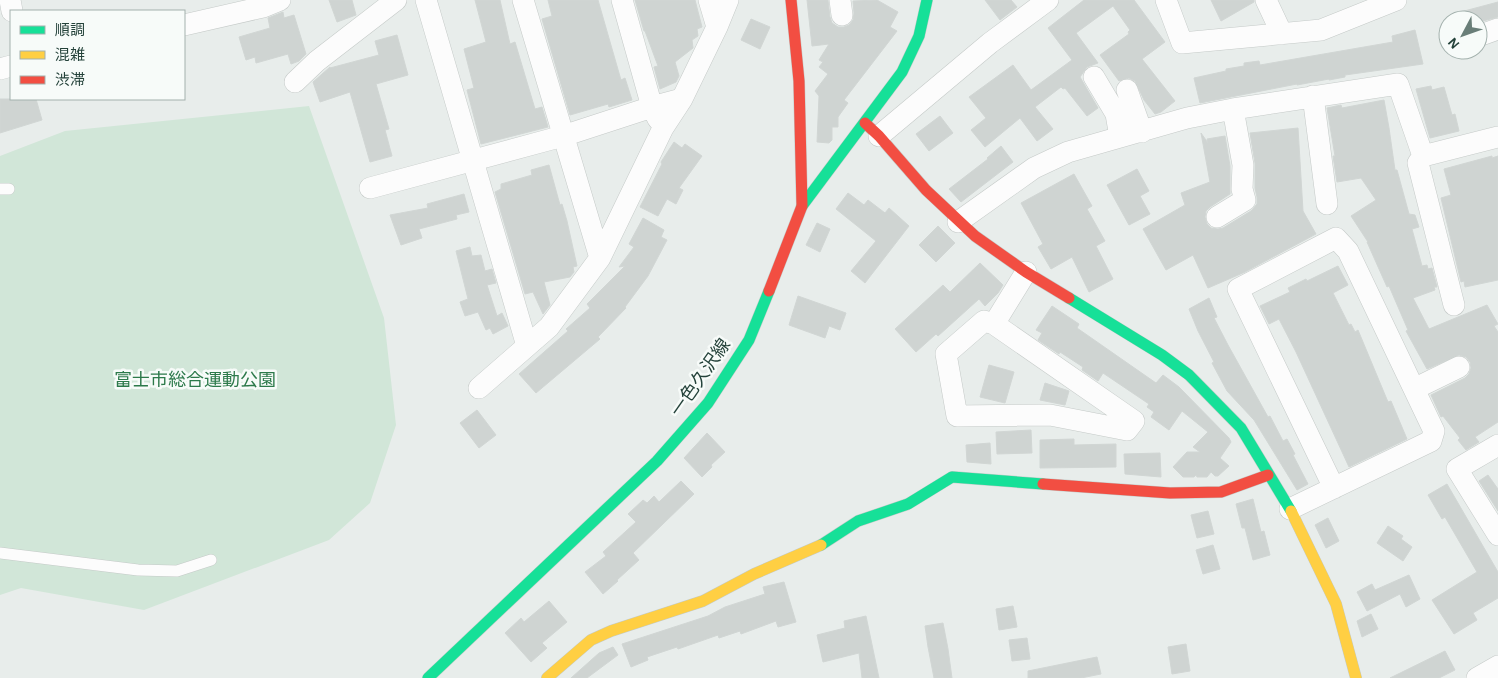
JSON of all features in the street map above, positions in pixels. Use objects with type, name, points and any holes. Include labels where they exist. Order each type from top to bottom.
[{"type":"street","points":[[185,25],[263,7],[280,0]]},
{"type":"street","points":[[294,82],[317,61],[396,0]]},
{"type":"street","points":[[426,0],[527,346]]},
{"type":"street","points":[[523,0],[600,258]]},
{"type":"street","points":[[622,0],[652,107],[663,128]]},
{"type":"street","points":[[709,0],[717,27]]},
{"type":"street","points":[[479,388],[549,328],[600,258],[663,128],[682,99],[728,0]]},
{"type":"street","name":"一色久沢線","points":[[428,678],[657,461],[708,403],[749,340],[781,264],[802,206],[799,81],[790,0]]},
{"type":"street","points":[[872,130],[919,36],[927,0]]},
{"type":"street","points":[[802,206],[872,130],[1048,0]]},
{"type":"street","points":[[1166,0],[1182,43],[1321,30],[1396,0]]},
{"type":"street","points":[[1266,0],[1282,34]]},
{"type":"street","points":[[1094,77],[1116,114],[1120,137]]},
{"type":"street","points":[[958,222],[1034,168],[1068,152],[1186,118],[1313,96],[1398,84],[1423,156]]},
{"type":"street","points":[[1127,90],[1142,132]]},
{"type":"street","points":[[1313,96],[1327,204]]},
{"type":"street","points":[[370,188],[563,136],[682,99]]},
{"type":"street","points":[[1217,218],[1245,200],[1242,189],[1243,165],[1233,109]]},
{"type":"street","points":[[872,130],[926,190],[975,236],[1026,272],[1162,356],[1188,375],[1241,428],[1268,475],[1290,508],[1336,604],[1356,678]]},
{"type":"street","points":[[1454,305],[1418,163],[1423,156],[1498,137]]},
{"type":"street","points":[[1290,508],[1334,488],[1431,441],[1434,431],[1348,251],[1336,238],[1238,290],[1334,488]]},
{"type":"street","points":[[994,324],[1026,272]]},
{"type":"street","points":[[984,321],[994,324],[1134,422],[1127,430],[1050,415],[957,416],[946,354],[984,321]]},
{"type":"street","points":[[1414,389],[1459,367]]},
{"type":"street","points":[[1498,445],[1457,469],[1498,535]]},
{"type":"street","points":[[547,678],[591,640],[611,631],[703,601],[754,574],[815,549],[858,522],[908,504],[952,477],[1170,493],[1221,492],[1268,475]]},
{"type":"street","points":[[1477,678],[1498,666]]},
{"type":"lane","points":[[0,553],[138,570],[177,572],[211,560]]},
{"type":"green space","name":"富士市総合運動公園","points":[[309,106],[384,318],[396,425],[370,503],[329,540],[144,610],[21,588],[0,595],[0,156],[65,131]]},
{"type":"building","points":[[329,0],[352,0],[356,15],[337,22]]},
{"type":"building","points":[[475,0],[500,0],[510,44],[515,42],[535,109],[542,107],[548,127],[481,144],[467,90],[474,88],[464,49],[486,42]]},
{"type":"building","points":[[548,0],[598,0],[621,80],[625,78],[632,100],[609,107],[608,104],[570,115],[542,19],[552,16]]},
{"type":"building","points":[[635,0],[695,0],[702,27],[697,29],[698,36],[692,40],[693,48],[675,62],[679,76],[676,82],[660,89],[654,67],[658,66],[644,31]]},
{"type":"building","points":[[807,0],[828,0],[832,23],[838,27],[849,25],[853,20],[853,1],[877,0],[898,12],[890,27],[897,31],[844,100],[848,103],[838,117],[838,127],[832,127],[832,140],[829,143],[817,142],[819,96],[815,91],[828,74],[819,67],[823,62],[819,60],[829,44],[812,46]]},
{"type":"building","points":[[985,0],[1011,0],[1017,7],[1000,20]]},
{"type":"building","points":[[1084,0],[1134,0],[1165,42],[1142,59],[1175,101],[1161,112],[1155,114],[1144,100],[1135,81],[1129,78],[1119,81],[1100,55],[1129,34],[1130,30],[1113,6],[1076,33],[1098,63],[1087,67],[1080,77],[1098,108],[1087,116],[1065,88],[1061,87],[1035,107],[1053,129],[1037,141],[1020,118],[985,147],[971,130],[986,118],[969,97],[1013,65],[1031,90],[1072,60],[1048,28]]},
{"type":"building","points":[[1211,0],[1254,0],[1254,2],[1221,21]]},
{"type":"building","points":[[1498,2],[1498,17],[1488,20],[1488,10],[1468,10]]},
{"type":"building","points":[[283,12],[284,18],[294,15],[306,54],[299,61],[291,64],[288,54],[256,63],[255,57],[246,60],[239,37],[270,28],[268,18]]},
{"type":"building","points":[[751,19],[770,27],[760,49],[741,40]]},
{"type":"building","points":[[1415,30],[1423,64],[1345,75],[1345,77],[1297,84],[1200,103],[1194,78],[1244,66],[1244,63],[1259,61],[1260,65],[1393,42],[1392,36]]},
{"type":"building","points":[[397,35],[408,75],[376,84],[389,129],[385,130],[392,156],[370,162],[350,92],[320,102],[313,82],[330,67],[379,55],[375,41]]},
{"type":"building","points":[[1431,86],[1432,90],[1444,87],[1452,115],[1455,114],[1459,131],[1430,138],[1416,89]]},
{"type":"building","points":[[0,99],[36,100],[42,120],[0,133]]},
{"type":"building","points":[[1384,100],[1395,170],[1397,170],[1409,214],[1415,215],[1419,227],[1412,229],[1422,266],[1427,265],[1428,269],[1432,268],[1437,287],[1434,287],[1435,290],[1413,298],[1429,329],[1487,305],[1498,324],[1494,326],[1498,332],[1498,422],[1475,437],[1479,442],[1466,450],[1458,440],[1460,438],[1443,416],[1441,417],[1431,395],[1465,378],[1471,368],[1470,362],[1466,357],[1459,355],[1427,369],[1406,331],[1408,330],[1368,242],[1351,216],[1376,200],[1361,178],[1337,182],[1327,108],[1341,105],[1342,108]]},
{"type":"building","points":[[940,116],[953,133],[929,151],[916,134]]},
{"type":"building","points":[[1298,128],[1303,211],[1316,234],[1245,272],[1208,288],[1193,255],[1166,270],[1143,229],[1185,205],[1181,193],[1210,182],[1201,133],[1208,143],[1207,139],[1225,136],[1230,166],[1230,194],[1210,207],[1206,211],[1205,217],[1207,224],[1211,228],[1218,229],[1223,228],[1251,211],[1257,204],[1255,163],[1250,133]]},
{"type":"building","points":[[674,142],[682,148],[685,144],[702,156],[679,188],[683,190],[676,204],[667,199],[658,216],[640,207],[662,164],[661,162]]},
{"type":"building","points":[[1001,146],[1013,162],[961,202],[949,189],[988,159]]},
{"type":"building","points":[[1492,156],[1492,158],[1498,156],[1498,280],[1465,287],[1464,281],[1461,282],[1441,198],[1451,195],[1444,169]]},
{"type":"building","points":[[549,165],[560,205],[562,204],[567,221],[577,266],[573,267],[574,272],[570,277],[544,282],[550,305],[543,314],[533,292],[525,294],[495,192],[501,189],[501,184],[532,175],[531,170]]},
{"type":"building","points":[[1137,169],[1149,191],[1140,196],[1150,214],[1129,225],[1107,185]]},
{"type":"building","points":[[1074,174],[1092,206],[1087,209],[1105,241],[1096,246],[1113,279],[1089,292],[1072,257],[1051,269],[1038,247],[1043,244],[1021,203]]},
{"type":"building","points":[[848,193],[864,205],[868,200],[885,213],[889,208],[909,226],[865,283],[851,271],[876,241],[836,209]]},
{"type":"building","points":[[464,194],[469,212],[456,215],[457,219],[419,229],[422,238],[401,245],[390,215],[428,208],[427,204]]},
{"type":"building","points":[[643,218],[664,230],[661,237],[667,240],[648,276],[626,308],[598,337],[600,339],[536,393],[519,374],[568,331],[566,329],[590,308],[587,304],[625,266],[619,267],[634,247],[629,244]]},
{"type":"building","points":[[817,223],[830,229],[820,252],[806,245]]},
{"type":"building","points":[[938,226],[955,243],[936,262],[919,245]]},
{"type":"building","points":[[470,247],[472,256],[481,255],[485,271],[492,269],[496,283],[487,285],[497,316],[502,313],[508,326],[493,334],[490,328],[486,330],[478,312],[465,316],[460,302],[468,299],[456,251]]},
{"type":"building","points":[[980,263],[1003,285],[998,293],[985,306],[979,299],[938,336],[936,334],[916,352],[895,329],[943,285],[950,292]]},
{"type":"building","points":[[1338,266],[1348,285],[1333,293],[1349,325],[1351,324],[1355,332],[1358,330],[1388,402],[1391,401],[1407,439],[1349,467],[1279,319],[1269,324],[1260,306],[1290,292],[1288,288]]},
{"type":"building","points":[[798,296],[846,313],[840,330],[829,326],[825,338],[789,325]]},
{"type":"building","points":[[1209,298],[1217,317],[1214,318],[1228,345],[1268,417],[1270,416],[1283,441],[1287,439],[1295,454],[1293,455],[1308,484],[1297,490],[1254,420],[1227,391],[1212,363],[1214,362],[1189,309]]},
{"type":"building","points":[[1052,306],[1079,324],[1077,328],[1156,383],[1163,375],[1179,387],[1229,438],[1231,442],[1220,458],[1229,466],[1218,476],[1211,472],[1207,477],[1197,477],[1196,475],[1194,477],[1183,477],[1173,467],[1187,452],[1200,452],[1193,447],[1208,432],[1182,411],[1169,430],[1151,417],[1154,412],[1147,407],[1149,404],[1103,373],[1098,381],[1082,370],[1083,367],[1038,340],[1042,333],[1036,330]]},
{"type":"building","points":[[989,365],[1014,372],[1005,403],[980,397]]},
{"type":"building","points":[[1045,383],[1069,391],[1065,405],[1040,400]]},
{"type":"building","points":[[477,410],[496,435],[479,448],[460,423]]},
{"type":"building","points":[[1031,430],[1032,453],[997,454],[996,432]]},
{"type":"building","points":[[707,433],[725,452],[711,465],[712,467],[702,477],[684,458]]},
{"type":"building","points":[[1074,439],[1074,445],[1116,444],[1116,467],[1040,468],[1040,440]]},
{"type":"building","points":[[990,443],[991,464],[967,462],[966,445]]},
{"type":"building","points":[[1160,453],[1161,477],[1125,474],[1124,454]]},
{"type":"building","points":[[1488,475],[1498,489],[1498,511],[1479,481]]},
{"type":"building","points":[[681,481],[694,494],[633,553],[639,560],[603,594],[585,572],[606,556],[603,552],[636,522],[628,514],[643,500],[647,503],[654,496],[659,502]]},
{"type":"building","points":[[1447,484],[1498,572],[1498,598],[1473,613],[1477,620],[1454,634],[1432,600],[1477,572],[1445,517],[1442,519],[1428,495]]},
{"type":"building","points":[[1253,499],[1261,532],[1264,531],[1270,555],[1253,560],[1245,528],[1242,528],[1236,504]]},
{"type":"building","points":[[1208,511],[1214,534],[1197,538],[1191,515]]},
{"type":"building","points":[[1328,518],[1339,541],[1326,548],[1315,525]]},
{"type":"building","points":[[1388,526],[1403,536],[1401,539],[1412,547],[1403,561],[1377,543]]},
{"type":"building","points":[[1213,545],[1220,569],[1203,574],[1196,550]]},
{"type":"building","points":[[1409,575],[1420,599],[1406,607],[1400,594],[1367,611],[1357,592],[1372,584],[1375,590]]},
{"type":"building","points":[[784,582],[796,622],[778,627],[776,621],[741,634],[740,631],[719,638],[718,635],[678,649],[677,647],[647,657],[648,660],[631,667],[622,644],[708,616],[725,607],[765,594],[763,587]]},
{"type":"building","points":[[549,601],[567,622],[542,643],[547,648],[531,662],[505,633],[521,618],[524,622]]},
{"type":"building","points":[[1013,606],[1017,627],[999,630],[996,609]]},
{"type":"building","points":[[1371,614],[1378,629],[1362,637],[1357,621]]},
{"type":"building","points":[[866,616],[879,678],[862,678],[859,653],[823,662],[817,635],[845,628],[844,621]]},
{"type":"building","points":[[943,623],[952,678],[934,678],[925,626]]},
{"type":"building","points":[[1027,638],[1030,659],[1012,661],[1009,640]]},
{"type":"building","points":[[1186,644],[1190,671],[1172,674],[1168,647]]},
{"type":"building","points":[[613,647],[618,655],[587,678],[571,678],[599,653]]},
{"type":"building","points":[[1445,651],[1455,670],[1439,678],[1390,678]]},
{"type":"building","points":[[1097,657],[1101,674],[1081,678],[1028,678],[1028,671]]},
{"type":"traffic: fast","points":[[802,206],[902,72],[919,36],[927,0]]},
{"type":"traffic: fast","points":[[428,678],[657,461],[708,403],[749,340],[769,291]]},
{"type":"traffic: fast","points":[[1069,298],[1162,355],[1189,375],[1241,428],[1291,511]]},
{"type":"traffic: fast","points":[[821,545],[858,521],[908,504],[952,477],[1043,484]]},
{"type":"traffic: slow","points":[[1291,511],[1336,604],[1356,678]]},
{"type":"traffic: slow","points":[[547,678],[591,640],[611,631],[703,601],[754,574],[821,545]]},
{"type":"traffic: jam","points":[[769,291],[802,206],[799,81],[791,0]]},
{"type":"traffic: jam","points":[[865,123],[879,136],[926,190],[975,236],[1026,272],[1069,298]]},
{"type":"traffic: jam","points":[[1043,484],[1170,493],[1221,492],[1268,475]]}]
